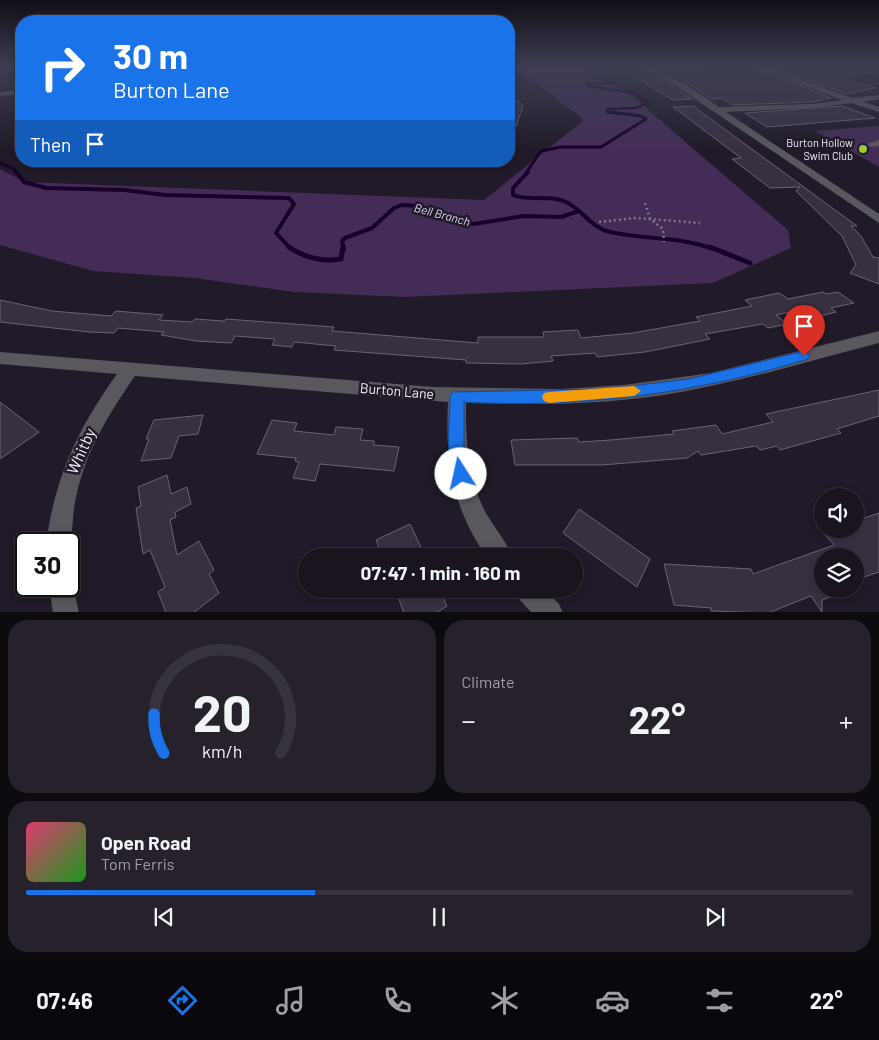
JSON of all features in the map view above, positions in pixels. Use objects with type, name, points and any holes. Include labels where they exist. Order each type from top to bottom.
[{"type":"street","points":[[694,95],[879,219]]},
{"type":"street","points":[[834,95],[879,110]]},
{"type":"street","points":[[717,110],[805,106],[854,102],[879,97]]},
{"type":"street","name":"Burton Lane","points":[[0,358],[457,396],[494,398],[579,396],[670,387],[729,375],[879,336]]},
{"type":"street","name":"Whitby","points":[[60,532],[64,496],[76,460],[95,419],[130,369]]},
{"type":"street","points":[[457,396],[457,451],[461,474],[479,521],[495,548]]},
{"type":"street","points":[[63,597],[66,612]]},
{"type":"street","points":[[536,598],[550,612]]},
{"type":"path","points":[[645,203],[650,219],[663,229],[664,242]]},
{"type":"path","points":[[598,222],[650,219],[700,223]]},
{"type":"shaded area","points":[[551,95],[632,96],[788,230],[791,248],[713,283],[405,297],[294,292],[195,278],[93,271],[0,245],[0,169],[25,182],[484,200],[584,120]]},
{"type":"shaded area","name":"Burton Hollow Swim Club","points":[[879,126],[879,167],[815,131]]},
{"type":"building","points":[[664,95],[685,95],[692,99],[672,100]]},
{"type":"building","points":[[704,95],[822,95],[831,98],[812,102],[732,105],[722,98],[710,99]]},
{"type":"building","points":[[515,97],[523,106],[515,129]]},
{"type":"building","points":[[693,106],[857,226],[851,226],[861,236],[873,257],[879,258],[879,284],[850,273],[856,265],[842,236],[796,191],[800,187],[770,188],[732,159],[741,158],[673,107]]},
{"type":"building","points":[[842,106],[875,118],[767,127],[745,113]]},
{"type":"building","points":[[823,292],[827,294],[838,292],[854,303],[831,308],[836,312],[820,316],[809,308],[776,315],[787,324],[768,328],[763,324],[705,334],[710,339],[645,352],[597,357],[595,353],[551,356],[553,361],[521,364],[466,363],[466,360],[334,350],[336,346],[294,342],[292,347],[272,345],[275,339],[235,336],[231,343],[196,341],[161,335],[164,332],[118,328],[114,333],[89,332],[0,322],[0,300],[52,311],[111,316],[116,311],[163,315],[159,320],[192,322],[195,319],[224,321],[226,319],[334,327],[332,331],[478,343],[478,337],[544,337],[543,332],[578,330],[581,338],[633,333],[700,321],[696,317],[752,306],[745,300],[779,293],[788,299]]},
{"type":"building","points":[[879,390],[879,416],[837,429],[841,433],[780,450],[777,446],[760,450],[756,446],[701,455],[698,451],[687,458],[602,465],[515,465],[511,440],[577,438],[579,442],[611,440],[674,434],[672,431],[716,425],[722,434],[773,422],[766,414]]},
{"type":"building","points":[[0,402],[39,432],[0,459]]},
{"type":"building","points":[[203,415],[198,434],[179,436],[171,458],[141,461],[149,439],[146,439],[154,420]]},
{"type":"building","points":[[272,420],[297,423],[294,431],[334,435],[336,427],[363,429],[360,440],[374,441],[374,445],[399,447],[394,471],[320,464],[315,481],[293,478],[299,462],[295,461],[296,458],[257,454]]},
{"type":"building","points":[[167,475],[171,494],[187,487],[191,504],[175,512],[176,517],[170,520],[177,555],[199,541],[214,570],[209,574],[219,593],[194,612],[166,612],[158,592],[165,587],[150,550],[143,554],[136,508],[141,506],[138,487]]},
{"type":"building","points":[[579,509],[650,559],[637,587],[563,533]]},
{"type":"building","points":[[879,513],[879,572],[864,577],[864,548],[826,548],[834,545],[828,538],[864,538],[864,518]]},
{"type":"building","points":[[410,524],[421,548],[379,548],[376,540]]},
{"type":"building","points":[[814,552],[814,598],[827,598],[822,600],[822,612],[811,596],[771,612],[711,611],[711,608],[674,605],[664,564],[751,569],[753,574]]},
{"type":"building","points":[[398,598],[443,598],[447,606],[438,612],[404,612]]},
{"type":"waterway","name":"Bell Branch","points":[[620,114],[607,112],[608,109],[635,108],[649,103],[636,95]]},
{"type":"waterway","name":"Bell Branch","points":[[526,173],[541,151],[561,147],[601,147],[646,119],[641,116],[610,112]]},
{"type":"waterway","name":"Bell Branch","points":[[0,163],[14,169],[17,173]]},
{"type":"waterway","name":"Bell Branch","points":[[16,172],[24,182],[46,188],[124,190],[165,195],[289,198],[294,204],[276,233],[289,247]]},
{"type":"waterway","name":"Bell Branch","points":[[528,172],[513,188],[513,195],[526,198],[560,200],[572,205],[578,211]]},
{"type":"waterway","name":"Bell Branch","points":[[344,249],[342,241],[345,238],[372,228],[394,208],[402,205],[419,206],[459,222],[474,224],[524,216],[561,217],[578,211]]},
{"type":"waterway","points":[[578,211],[598,227],[610,232],[675,240],[713,249]]},
{"type":"waterway","name":"Bell Branch","points":[[289,247],[301,254],[327,260],[341,259],[343,247]]},
{"type":"waterway","points":[[710,247],[750,263]]},
{"type":"slow traffic","points":[[549,397],[592,396],[634,391]]},
{"type":"place","name":"Burton Hollow Swim Club","points":[[863,149]]},
{"type":"route","points":[[461,474],[456,432],[457,396],[494,398],[579,396],[670,387],[729,375],[804,356]]}]
